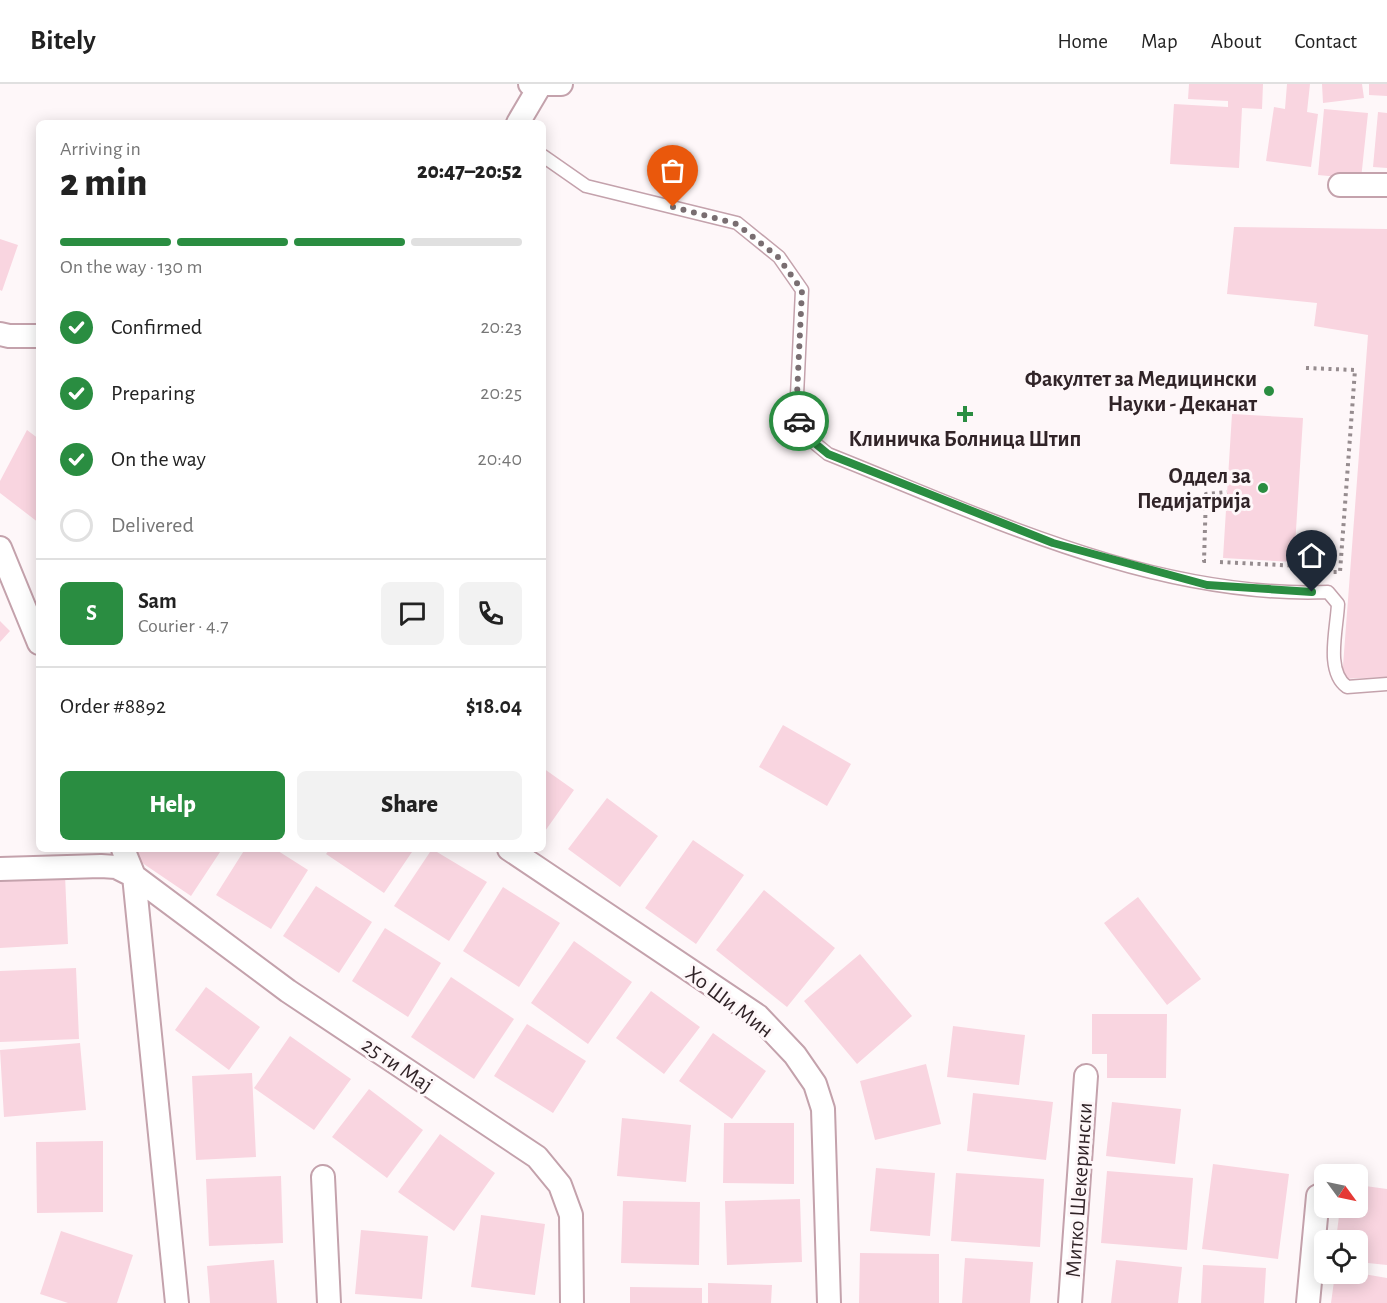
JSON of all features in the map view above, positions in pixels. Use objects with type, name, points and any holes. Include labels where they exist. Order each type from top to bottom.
[{"type":"street","points":[[521,120],[543,84]]},
{"type":"street","points":[[1340,185],[1387,185]]},
{"type":"street","points":[[0,334],[36,336]]},
{"type":"street","points":[[0,548],[36,636]]},
{"type":"street","points":[[124,852],[134,876],[177,1303]]},
{"type":"street","name":"Хо Ши Мин","points":[[513,852],[758,1016],[795,1055],[815,1084],[823,1109],[829,1303]]},
{"type":"street","name":"25 ти Мај","points":[[0,869],[101,866],[116,867],[134,876],[288,991],[537,1156],[560,1185],[571,1215],[572,1303]]},
{"type":"street","name":"Митко Шекерински","points":[[1070,1303],[1086,1076]]},
{"type":"street","points":[[323,1177],[329,1303]]},
{"type":"street","points":[[1308,1303],[1316,1218]]},
{"type":"lane","points":[[546,158],[586,186],[737,224],[778,257],[802,290],[797,395],[800,431],[828,454],[1053,543],[1207,585],[1297,593],[1328,592],[1338,604],[1335,668],[1338,681],[1347,687],[1387,684]]},
{"type":"path","points":[[1306,368],[1355,370],[1340,572],[1329,572]]},
{"type":"path","points":[[1227,492],[1206,494],[1204,561],[1300,566],[1299,572],[1309,572]]},
{"type":"building","points":[[1189,84],[1263,84],[1262,109],[1242,108],[1239,168],[1170,164],[1174,104],[1228,107],[1228,101],[1188,99]]},
{"type":"building","points":[[1287,84],[1310,84],[1307,112],[1318,114],[1311,167],[1266,161],[1274,107],[1285,109]]},
{"type":"building","points":[[1322,84],[1362,84],[1364,98],[1323,103]]},
{"type":"building","points":[[1369,84],[1387,84],[1387,96],[1369,95]]},
{"type":"building","points":[[1324,109],[1368,113],[1361,179],[1318,175]]},
{"type":"building","points":[[1378,112],[1387,113],[1387,168],[1373,167]]},
{"type":"building","points":[[1234,227],[1387,229],[1387,677],[1342,679],[1368,335],[1314,326],[1317,303],[1227,294]]},
{"type":"building","points":[[0,239],[18,245],[2,291],[0,290]]},
{"type":"building","name":"Оддел за Педијатрија","points":[[1232,414],[1303,418],[1294,562],[1223,558]]},
{"type":"building","points":[[27,430],[36,437],[36,521],[0,493],[0,481]]},
{"type":"building","points":[[0,621],[10,631],[0,642]]},
{"type":"building","points":[[783,725],[851,764],[827,806],[759,767]]},
{"type":"building","points":[[546,770],[574,790],[546,830]]},
{"type":"building","points":[[607,798],[658,836],[620,887],[568,849]]},
{"type":"building","points":[[693,840],[744,875],[696,944],[645,908]]},
{"type":"building","points":[[134,852],[220,852],[191,896],[132,856]]},
{"type":"building","points":[[243,852],[280,852],[308,870],[271,929],[216,895]]},
{"type":"building","points":[[328,852],[412,852],[384,893],[326,854]]},
{"type":"building","points":[[430,852],[437,852],[487,882],[449,941],[394,906]]},
{"type":"building","points":[[65,875],[68,944],[0,948],[0,878]]},
{"type":"building","points":[[316,886],[372,922],[339,973],[283,936]]},
{"type":"building","points":[[503,887],[560,923],[519,987],[463,951]]},
{"type":"building","points":[[764,890],[835,948],[787,1007],[716,950]]},
{"type":"building","points":[[1138,897],[1201,979],[1167,1005],[1104,923]]},
{"type":"building","points":[[385,928],[441,963],[408,1017],[352,981]]},
{"type":"building","points":[[574,941],[632,982],[588,1044],[531,1003]]},
{"type":"building","points":[[860,954],[912,1016],[857,1064],[804,1001]]},
{"type":"building","points":[[76,968],[79,1039],[0,1042],[0,971]]},
{"type":"building","points":[[451,977],[514,1019],[474,1079],[411,1037]]},
{"type":"building","points":[[206,987],[260,1027],[229,1070],[175,1030]]},
{"type":"building","points":[[651,991],[700,1027],[664,1074],[616,1038]]},
{"type":"building","points":[[1092,1014],[1167,1014],[1166,1078],[1107,1078],[1107,1054],[1092,1054]]},
{"type":"building","points":[[527,1024],[586,1061],[553,1113],[494,1076]]},
{"type":"building","points":[[953,1026],[1025,1035],[1019,1085],[947,1077]]},
{"type":"building","points":[[713,1033],[766,1071],[732,1119],[679,1081]]},
{"type":"building","points":[[290,1036],[351,1079],[314,1130],[254,1088]]},
{"type":"building","points":[[80,1043],[86,1110],[4,1117],[0,1050]]},
{"type":"building","points":[[926,1064],[941,1124],[875,1140],[860,1081]]},
{"type":"building","points":[[252,1073],[256,1157],[196,1160],[192,1076]]},
{"type":"building","points":[[369,1089],[423,1130],[387,1178],[332,1137]]},
{"type":"building","points":[[973,1093],[1053,1102],[1046,1160],[967,1151]]},
{"type":"building","points":[[1112,1102],[1181,1109],[1175,1164],[1106,1156]]},
{"type":"building","points":[[622,1118],[691,1125],[686,1182],[617,1176]]},
{"type":"building","points":[[724,1123],[794,1123],[794,1184],[723,1183]]},
{"type":"building","points":[[440,1134],[495,1173],[454,1231],[398,1192]]},
{"type":"building","points":[[103,1141],[103,1212],[37,1213],[36,1142]]},
{"type":"building","points":[[1213,1164],[1289,1174],[1278,1259],[1202,1249]]},
{"type":"building","points":[[876,1168],[935,1173],[930,1236],[870,1231]]},
{"type":"building","points":[[1107,1171],[1193,1178],[1187,1250],[1101,1243]]},
{"type":"building","points":[[956,1173],[1044,1179],[1040,1247],[951,1241]]},
{"type":"building","points":[[281,1176],[283,1243],[209,1246],[206,1179]]},
{"type":"building","points":[[1368,1186],[1387,1189],[1387,1265],[1368,1263],[1368,1230],[1337,1230],[1339,1218],[1368,1218]]},
{"type":"building","points":[[800,1199],[802,1262],[727,1265],[725,1201]]},
{"type":"building","points":[[623,1201],[700,1202],[699,1265],[621,1263]]},
{"type":"building","points":[[481,1215],[545,1224],[535,1295],[471,1287]]},
{"type":"building","points":[[361,1230],[428,1236],[422,1299],[355,1294]]},
{"type":"building","points":[[61,1231],[133,1255],[117,1303],[68,1303],[40,1294]]},
{"type":"building","points":[[860,1253],[939,1254],[939,1303],[859,1303]]},
{"type":"building","points":[[965,1258],[1033,1262],[1030,1303],[962,1303]]},
{"type":"building","points":[[274,1260],[277,1303],[210,1303],[207,1266]]},
{"type":"building","points":[[1116,1260],[1182,1267],[1178,1303],[1111,1303]]},
{"type":"building","points":[[1203,1265],[1266,1268],[1264,1303],[1201,1303]]},
{"type":"building","points":[[1368,1275],[1387,1278],[1387,1303],[1331,1303],[1334,1284],[1368,1284]]},
{"type":"building","points":[[708,1283],[772,1285],[771,1303],[708,1303]]},
{"type":"building","points":[[630,1287],[702,1288],[702,1303],[630,1303]]},
{"type":"way so far","points":[[673,207],[737,224],[778,257],[802,290],[797,395],[799,421]]},
{"type":"place","name":"Факултет за Медицински Науки - Деканат","points":[[1269,391]]},
{"type":"place","name":"Клиничка Болница Штип","points":[[965,414]]},
{"type":"place","name":"Оддел за Педијатрија","points":[[1263,488]]},
{"type":"route","points":[[799,421],[800,431],[828,454],[1053,543],[1207,585],[1297,593],[1312,592]]}]
